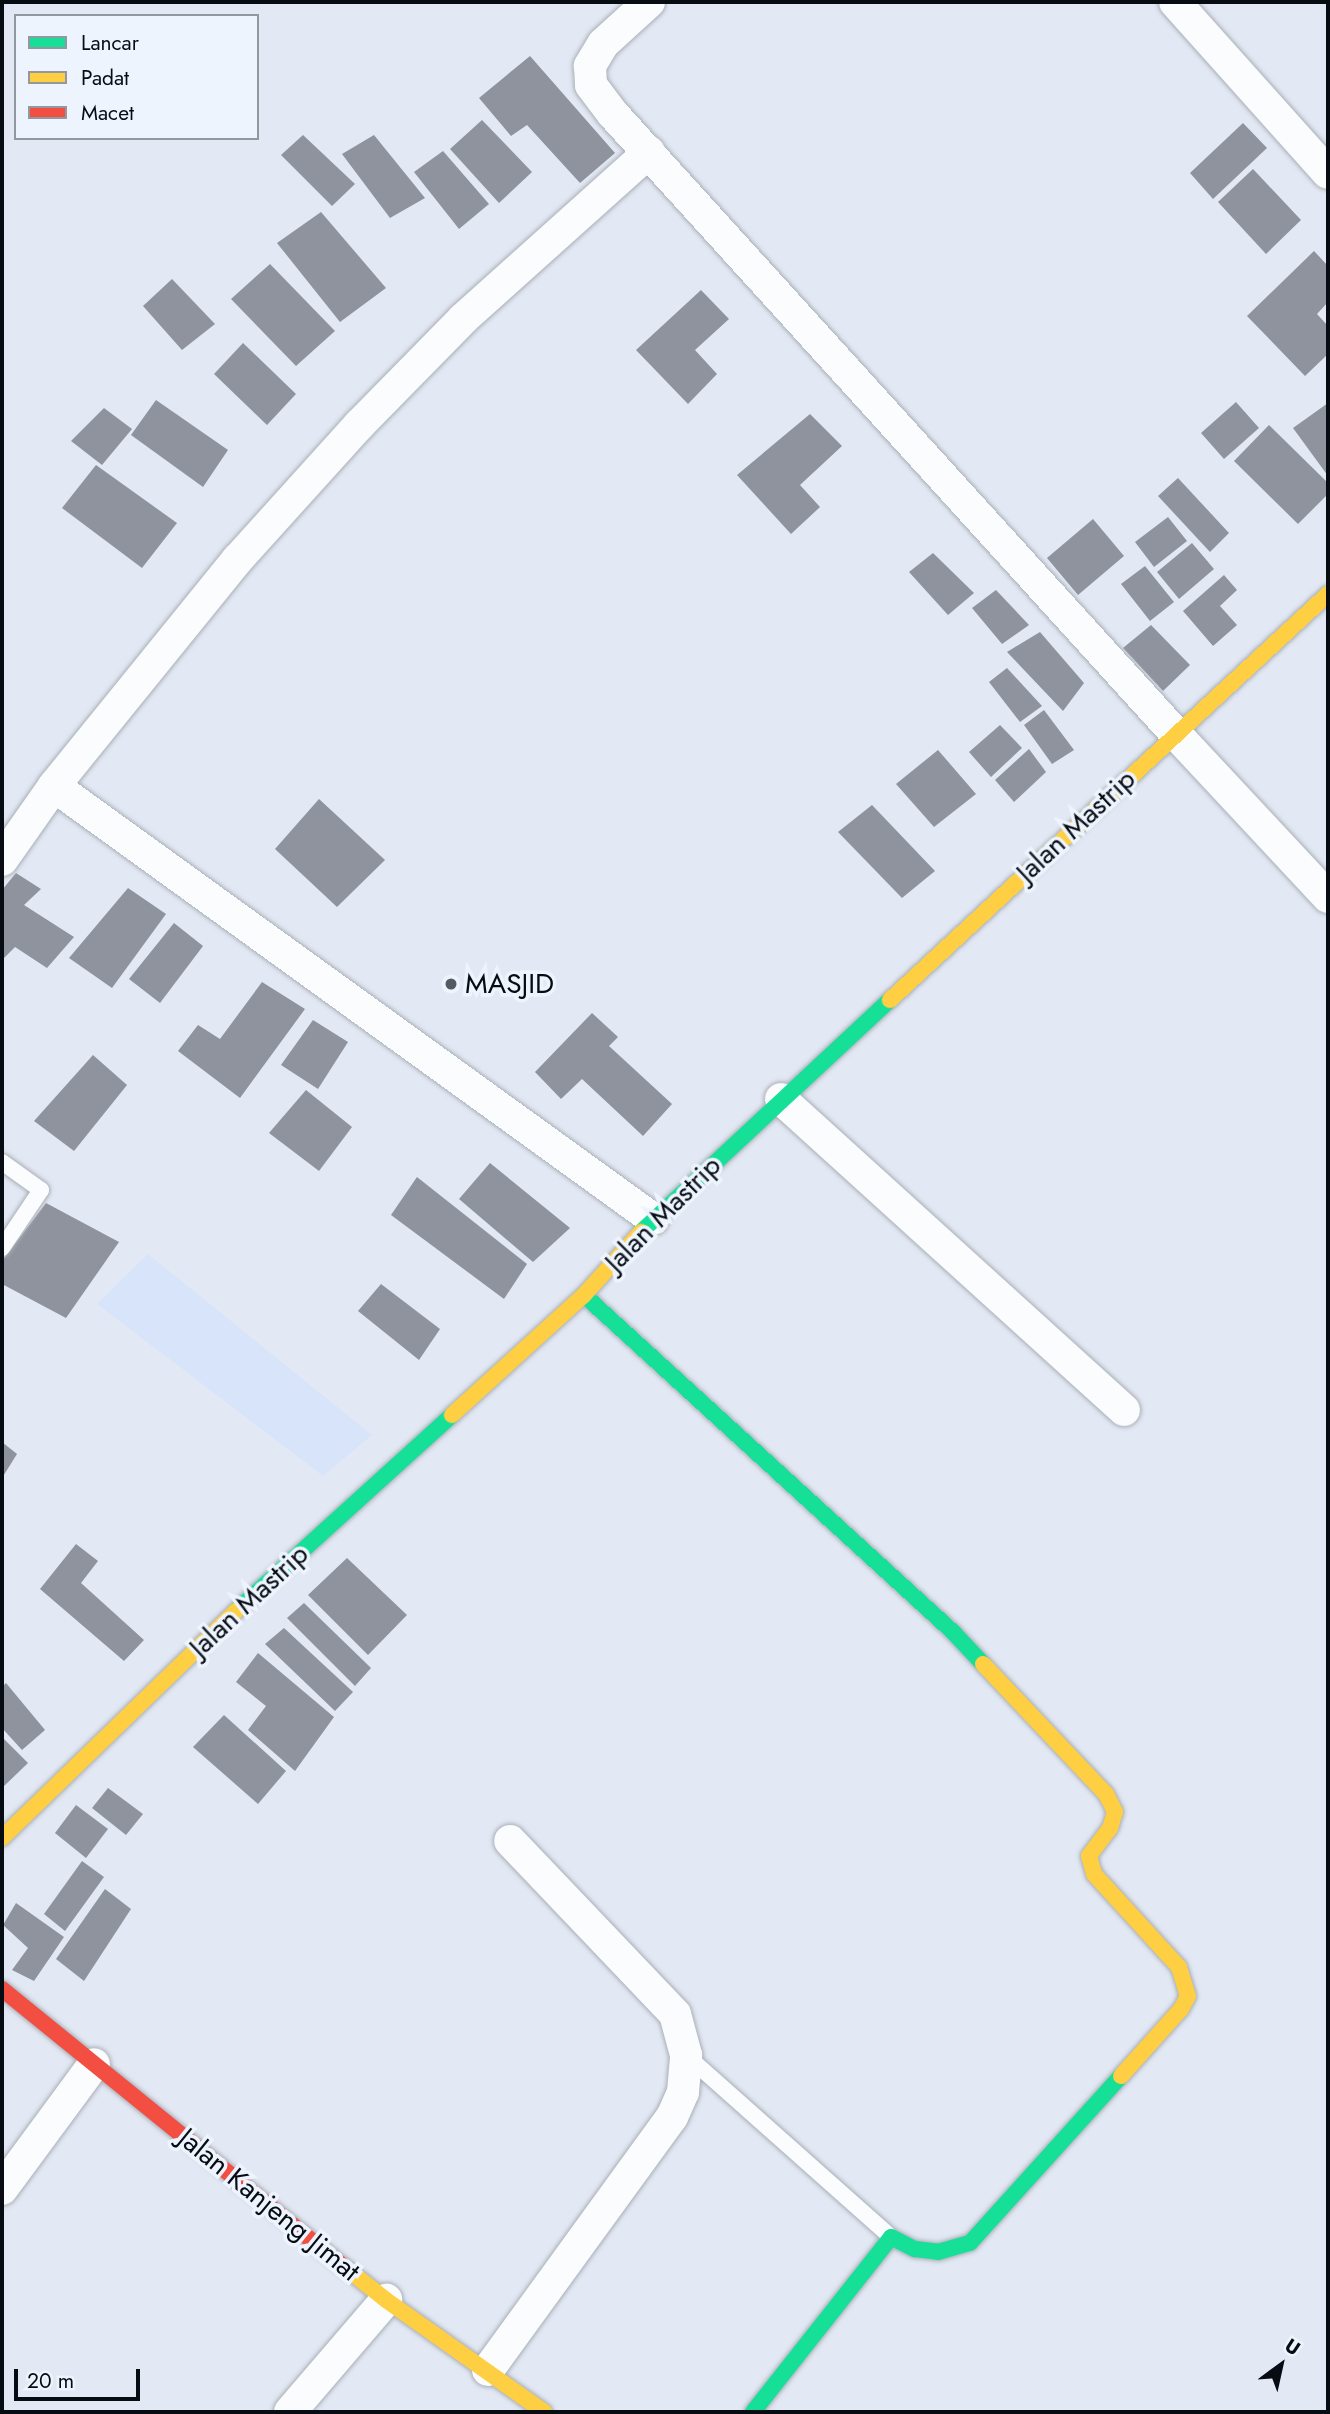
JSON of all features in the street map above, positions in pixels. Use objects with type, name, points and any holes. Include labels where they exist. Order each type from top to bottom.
[{"type":"main road","name":"Jalan Mastrip","points":[[2,1838],[253,1595],[584,1295],[653,1219],[1328,594]]},
{"type":"main road","points":[[584,1295],[953,1632],[1106,1794],[1115,1812],[1111,1828],[1089,1856],[1094,1874],[1179,1967],[1188,1996],[1181,2009],[970,2243],[938,2252],[915,2249],[891,2237],[752,2412]]},
{"type":"main road","name":"Jalan Kanjeng Jimat","points":[[2,1989],[386,2300],[544,2412]]},
{"type":"street","points":[[649,2],[603,44],[590,66],[591,85],[1176,734],[1328,897]]},
{"type":"street","points":[[1175,2],[1328,173]]},
{"type":"street","points":[[2,860],[54,786],[238,559],[359,425],[463,319],[649,152]]},
{"type":"street","points":[[54,786],[653,1219]]},
{"type":"street","points":[[781,1099],[1124,1410]]},
{"type":"street","points":[[488,2370],[672,2117],[683,2092],[686,2055],[675,2014],[510,1841]]},
{"type":"street","points":[[2,2189],[94,2064]]},
{"type":"street","points":[[290,2412],[386,2300]]},
{"type":"lane","points":[[2,1161],[41,1190],[2,1248]]},
{"type":"lane","points":[[686,2055],[891,2237]]},
{"type":"shaded area","points":[[148,1254],[372,1435],[323,1476],[97,1304]]},
{"type":"building","points":[[530,56],[615,153],[580,183],[527,125],[511,136],[479,98]]},
{"type":"building","points":[[482,120],[532,172],[499,203],[450,149]]},
{"type":"building","points":[[1243,123],[1267,148],[1213,199],[1190,173]]},
{"type":"building","points":[[303,135],[355,184],[332,206],[281,155]]},
{"type":"building","points":[[374,135],[425,198],[390,218],[342,154]]},
{"type":"building","points":[[443,151],[489,204],[459,229],[414,172]]},
{"type":"building","points":[[1253,169],[1301,220],[1266,254],[1218,202]]},
{"type":"building","points":[[321,212],[386,288],[340,322],[277,243]]},
{"type":"building","points":[[1314,251],[1328,266],[1328,302],[1317,314],[1328,326],[1328,354],[1305,376],[1247,316]]},
{"type":"building","points":[[270,264],[335,331],[296,366],[231,299]]},
{"type":"building","points":[[172,279],[215,324],[182,350],[143,306]]},
{"type":"building","points":[[701,290],[729,319],[695,350],[717,374],[688,404],[636,350]]},
{"type":"building","points":[[243,343],[296,394],[267,425],[214,374]]},
{"type":"building","points":[[156,400],[228,450],[203,487],[131,435]]},
{"type":"building","points":[[1236,402],[1259,428],[1224,459],[1201,433]]},
{"type":"building","points":[[1328,403],[1328,476],[1293,428]]},
{"type":"building","points":[[104,408],[132,429],[102,465],[71,441]]},
{"type":"building","points":[[810,414],[842,446],[800,485],[820,507],[791,534],[737,475]]},
{"type":"building","points":[[1269,425],[1328,483],[1328,494],[1298,524],[1234,461]]},
{"type":"building","points":[[96,465],[177,523],[142,568],[62,508]]},
{"type":"building","points":[[1178,478],[1229,533],[1210,552],[1158,496]]},
{"type":"building","points":[[1168,517],[1187,541],[1154,567],[1135,542]]},
{"type":"building","points":[[1093,519],[1124,556],[1078,595],[1047,558]]},
{"type":"building","points":[[1192,543],[1214,569],[1179,599],[1157,572]]},
{"type":"building","points":[[933,553],[974,593],[948,615],[909,572]]},
{"type":"building","points":[[1145,566],[1174,602],[1150,621],[1121,584]]},
{"type":"building","points":[[1224,575],[1237,590],[1220,606],[1237,625],[1213,646],[1183,611]]},
{"type":"building","points":[[996,590],[1029,625],[1002,644],[972,608]]},
{"type":"building","points":[[1151,625],[1190,665],[1163,691],[1123,648]]},
{"type":"building","points":[[1040,632],[1084,683],[1063,711],[1007,652]]},
{"type":"building","points":[[1007,668],[1042,706],[1020,722],[989,682]]},
{"type":"building","points":[[1044,710],[1074,750],[1052,764],[1024,725]]},
{"type":"building","points":[[1000,725],[1022,748],[991,777],[969,752]]},
{"type":"building","points":[[1029,749],[1046,772],[1014,802],[995,780]]},
{"type":"building","points":[[938,750],[976,794],[934,827],[896,784]]},
{"type":"building","points":[[319,799],[385,860],[337,907],[275,849]]},
{"type":"building","points":[[872,805],[935,871],[902,898],[838,832]]},
{"type":"building","points":[[16,873],[41,889],[24,905],[74,937],[47,968],[15,947],[2,960],[2,890]]},
{"type":"building","points":[[128,888],[166,914],[112,988],[69,958]]},
{"type":"building","points":[[174,923],[203,946],[160,1003],[129,979]]},
{"type":"building","points":[[262,982],[305,1009],[240,1098],[178,1051],[198,1025],[220,1039]]},
{"type":"building","points":[[592,1013],[618,1037],[609,1046],[672,1104],[643,1136],[582,1079],[561,1099],[535,1072]]},
{"type":"building","points":[[313,1020],[348,1042],[318,1089],[281,1065]]},
{"type":"building","points":[[93,1055],[127,1085],[74,1151],[34,1121]]},
{"type":"building","points":[[306,1090],[352,1127],[319,1171],[269,1133]]},
{"type":"building","points":[[490,1163],[570,1228],[533,1262],[459,1199]]},
{"type":"building","points":[[417,1177],[527,1264],[504,1299],[391,1215]]},
{"type":"building","points":[[46,1203],[119,1242],[66,1318],[2,1284],[2,1261]]},
{"type":"building","points":[[381,1284],[440,1329],[419,1360],[358,1311]]},
{"type":"building","points":[[2,1442],[17,1454],[2,1478]]},
{"type":"building","points":[[76,1544],[98,1561],[81,1583],[144,1640],[124,1661],[40,1589]]},
{"type":"building","points":[[347,1558],[407,1615],[368,1655],[308,1595]]},
{"type":"building","points":[[304,1603],[371,1668],[355,1686],[287,1618]]},
{"type":"building","points":[[284,1628],[353,1692],[335,1711],[265,1644]]},
{"type":"building","points":[[258,1653],[334,1717],[295,1771],[248,1730],[266,1706],[236,1682]]},
{"type":"building","points":[[6,1683],[45,1730],[22,1750],[2,1728],[2,1687]]},
{"type":"building","points":[[224,1715],[286,1771],[258,1804],[193,1747]]},
{"type":"building","points":[[2,1737],[28,1763],[2,1788]]},
{"type":"building","points":[[108,1788],[143,1814],[126,1835],[92,1808]]},
{"type":"building","points":[[76,1805],[108,1829],[86,1858],[55,1833]]},
{"type":"building","points":[[82,1861],[104,1877],[65,1931],[44,1914]]},
{"type":"building","points":[[105,1889],[131,1909],[84,1981],[56,1959]]},
{"type":"building","points":[[16,1903],[64,1937],[34,1981],[12,1970],[28,1948],[3,1925]]},
{"type":"traffic: fast","points":[[641,1232],[890,1000]]},
{"type":"traffic: fast","points":[[584,1295],[953,1632],[983,1664]]},
{"type":"traffic: fast","points":[[237,1610],[452,1415]]},
{"type":"traffic: fast","points":[[753,2412],[891,2237],[915,2249],[938,2252],[970,2243],[1121,2076]]},
{"type":"traffic: slow","points":[[890,1000],[1328,594]]},
{"type":"traffic: slow","points":[[452,1415],[584,1295],[641,1232]]},
{"type":"traffic: slow","points":[[2,1838],[237,1610]]},
{"type":"traffic: slow","points":[[983,1664],[1106,1794],[1115,1812],[1110,1828],[1089,1856],[1094,1874],[1179,1967],[1188,1996],[1181,2009],[1121,2076]]},
{"type":"traffic: slow","points":[[342,2265],[386,2300],[544,2412]]},
{"type":"traffic: jam","points":[[2,1989],[342,2265]]},
{"type":"place","name":"MASJID","points":[[451,984]]}]
